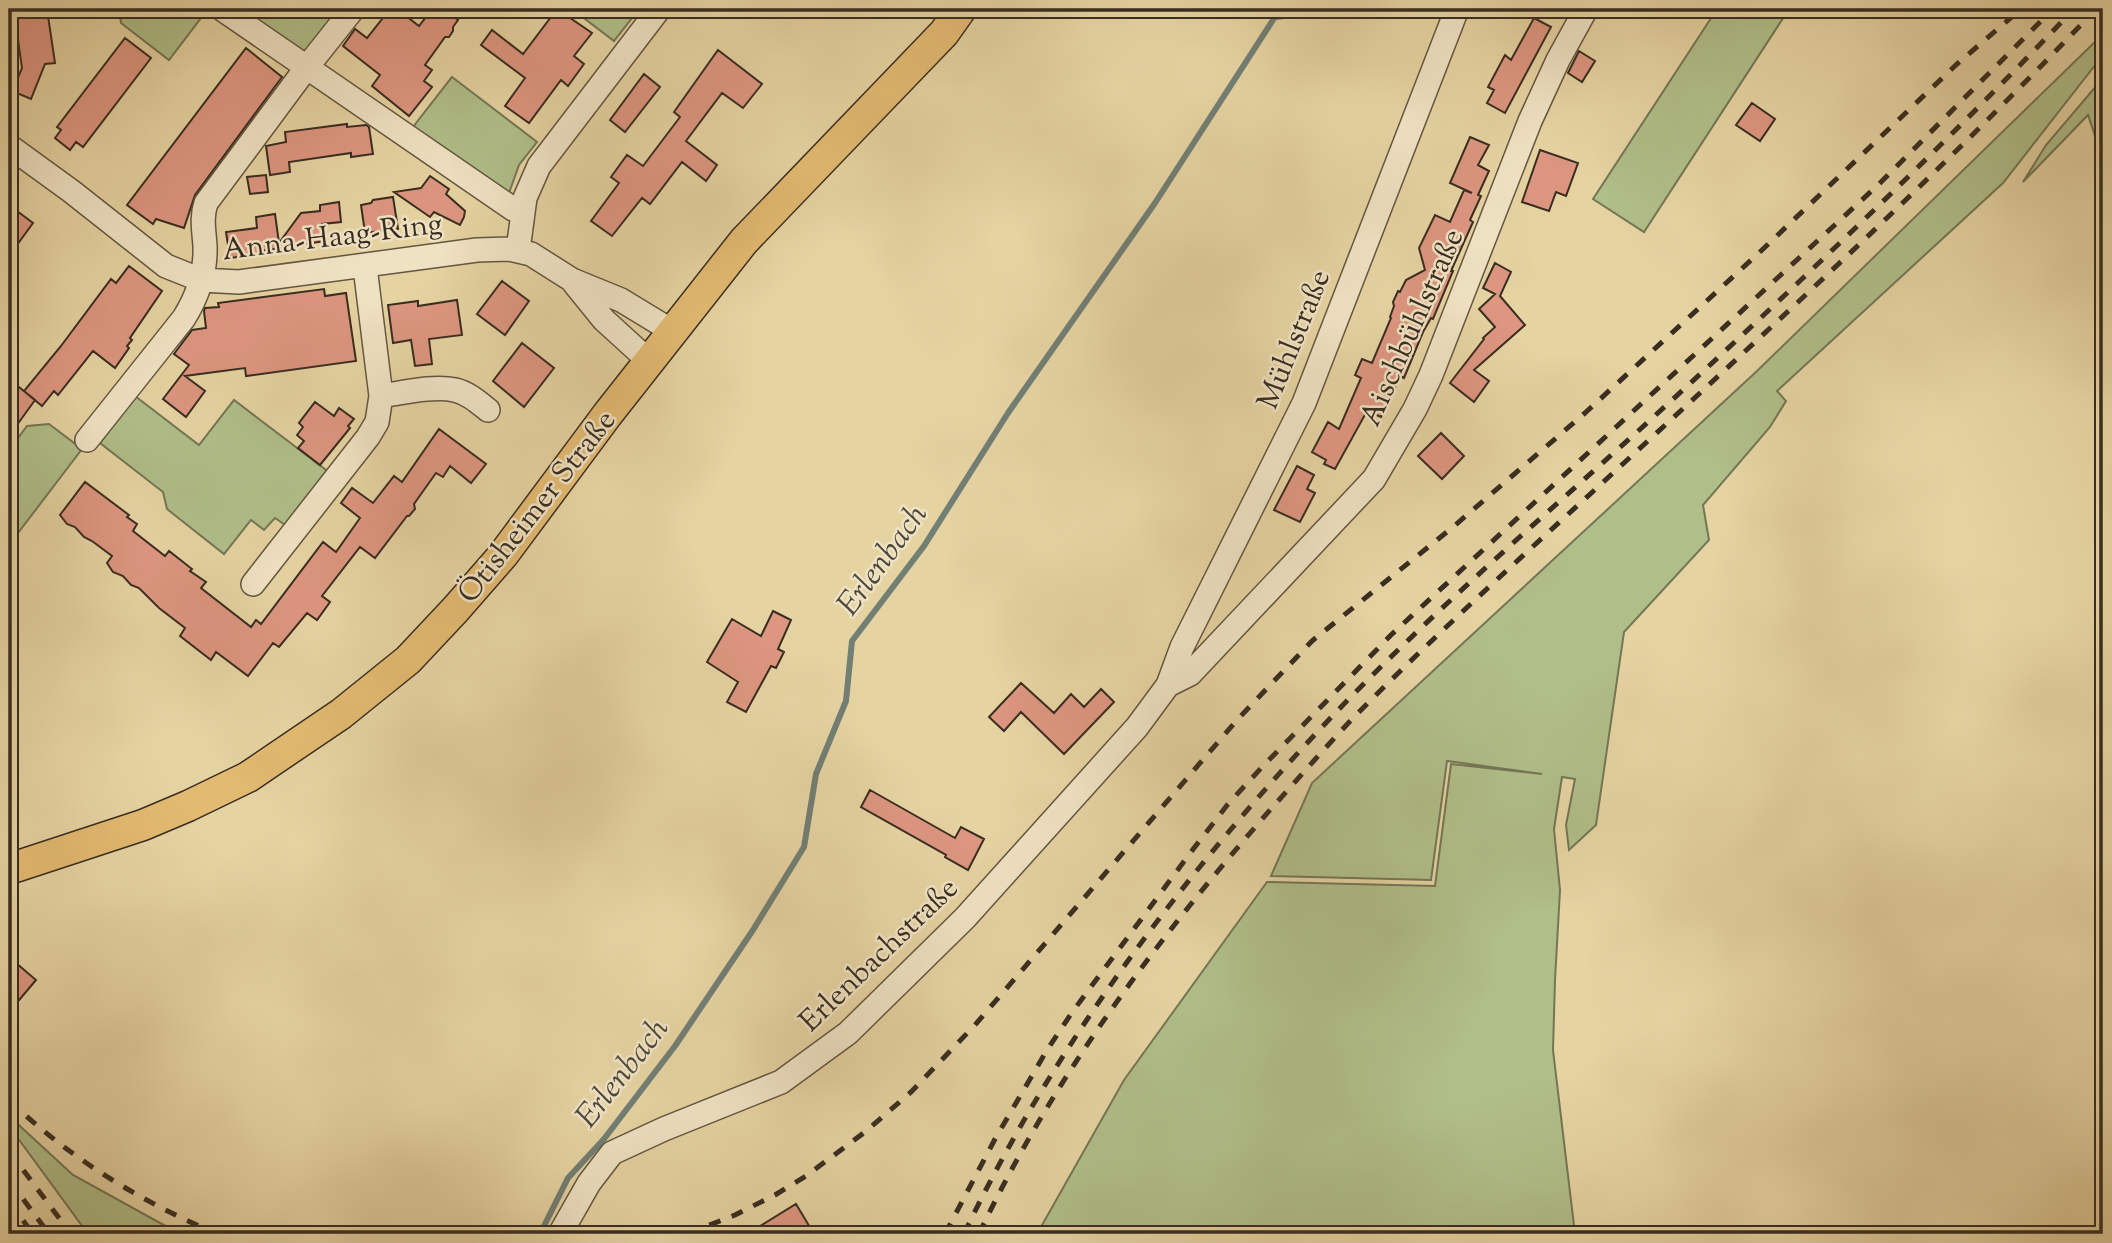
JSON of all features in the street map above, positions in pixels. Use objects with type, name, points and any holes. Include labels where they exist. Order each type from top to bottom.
[{"type":"main road","name":"Ötisheimer Straße","points":[[9,869],[85,845],[188,806],[248,777],[341,715],[408,660],[503,555],[672,331],[744,241],[944,33],[961,9]]},
{"type":"street","points":[[222,9],[513,209],[522,211]]},
{"type":"street","points":[[87,440],[184,318],[195,300],[201,280],[205,248],[202,215],[206,203],[353,9]]},
{"type":"street","points":[[518,250],[522,211],[529,184],[539,166],[659,9]]},
{"type":"street","name":"Mühlstraße","points":[[1168,684],[1182,646],[1304,403],[1457,9]]},
{"type":"street","name":"Aischbühlstraße","points":[[1168,684],[1190,674],[1374,479],[1415,409],[1431,375],[1530,121],[1558,60],[1586,9]]},
{"type":"street","name":"Anna-Haag-Ring","points":[[9,146],[71,191],[150,255],[183,274],[201,280],[239,282],[477,250],[518,250],[547,263],[572,280],[621,300],[672,331]]},
{"type":"street","points":[[254,584],[377,422],[381,396],[365,267]]},
{"type":"street","name":"Anna-Haag-Ring","points":[[572,280],[604,320],[649,361]]},
{"type":"street","points":[[381,396],[453,389],[469,396],[488,410]]},
{"type":"street","name":"Erlenbachstraße","points":[[560,1234],[589,1184],[612,1153],[781,1082],[848,1033],[965,918],[1137,727],[1168,684]]},
{"type":"green space","points":[[119,9],[207,10],[169,60],[121,23]]},
{"type":"green space","points":[[240,9],[343,9],[308,55]]},
{"type":"green space","points":[[572,9],[639,9],[614,41]]},
{"type":"green space","points":[[1717,9],[1789,9],[1644,232],[1593,199]]},
{"type":"green space","points":[[2103,34],[2103,55],[2003,183],[1777,391],[1786,401],[1770,427],[1703,505],[1709,540],[1624,632],[1596,825],[1569,850],[1566,825],[1575,779],[1562,777],[1554,829],[1560,890],[1553,1050],[1575,1234],[1037,1234],[1124,1080],[1267,882],[1435,886],[1451,764],[1542,774],[1447,761],[1431,880],[1271,876],[1312,783],[1757,371]]},
{"type":"green space","points":[[452,77],[537,142],[519,165],[509,193],[413,127]]},
{"type":"green space","points":[[2103,78],[2103,160],[2088,115],[2023,182],[2046,145]]},
{"type":"green space","points":[[135,396],[199,445],[234,400],[330,473],[288,527],[275,518],[264,530],[251,520],[224,554],[167,509],[163,492],[100,443]]},
{"type":"green space","points":[[49,424],[82,449],[15,537],[9,530],[9,450],[27,426]]},
{"type":"green space","points":[[9,1116],[73,1175],[180,1234],[88,1234],[9,1126]]},
{"type":"building","points":[[47,9],[55,63],[45,64],[31,99],[12,91],[22,68],[14,12]]},
{"type":"building","points":[[390,9],[397,9],[419,26],[432,9],[443,9],[458,20],[449,37],[445,37],[425,65],[432,70],[424,81],[432,87],[409,116],[372,86],[380,75],[343,46],[355,29],[367,38]]},
{"type":"building","points":[[557,9],[592,33],[574,56],[584,64],[568,86],[561,80],[529,123],[505,106],[525,78],[481,45],[492,30],[523,54]]},
{"type":"building","points":[[1534,18],[1551,27],[1505,113],[1487,103],[1494,90],[1488,87],[1505,55],[1511,60]]},
{"type":"building","points":[[125,38],[151,58],[83,147],[76,142],[70,150],[55,138],[61,130],[57,127]]},
{"type":"building","points":[[246,48],[282,77],[195,195],[184,228],[156,219],[153,224],[127,205]]},
{"type":"building","points":[[718,50],[762,84],[743,108],[722,93],[686,141],[717,165],[706,181],[682,162],[650,204],[642,198],[612,236],[591,221],[619,183],[611,177],[627,155],[643,166],[680,117],[674,112]]},
{"type":"building","points":[[1579,51],[1595,61],[1582,82],[1568,73]]},
{"type":"building","points":[[644,74],[660,87],[625,132],[610,120]]},
{"type":"building","points":[[1752,103],[1775,119],[1760,141],[1736,125]]},
{"type":"building","points":[[347,124],[347,127],[369,127],[373,154],[351,157],[351,153],[289,162],[290,172],[270,175],[266,146],[286,142],[285,132]]},
{"type":"building","points":[[1470,137],[1489,145],[1478,165],[1489,171],[1470,220],[1473,222],[1433,319],[1431,318],[1423,332],[1404,378],[1400,376],[1381,417],[1367,411],[1335,469],[1324,464],[1326,460],[1312,452],[1328,422],[1339,429],[1361,378],[1355,375],[1362,359],[1372,363],[1391,318],[1398,291],[1400,292],[1406,280],[1425,270],[1419,248],[1435,215],[1450,222],[1464,190],[1472,193],[1450,183]]},
{"type":"building","points":[[1540,150],[1578,163],[1566,196],[1556,192],[1549,211],[1522,202]]},
{"type":"building","points":[[266,175],[268,192],[250,194],[247,177]]},
{"type":"building","points":[[430,176],[449,189],[446,194],[465,211],[460,225],[434,212],[430,217],[394,192],[421,188]]},
{"type":"building","points":[[393,197],[398,229],[365,233],[361,205]]},
{"type":"building","points":[[339,202],[341,222],[322,224],[325,241],[230,258],[226,232],[257,228],[256,217],[275,214],[279,243],[301,213],[320,211],[320,205]]},
{"type":"building","points":[[9,205],[33,223],[9,256]]},
{"type":"building","points":[[1495,263],[1511,272],[1500,296],[1525,325],[1474,370],[1489,381],[1474,402],[1450,383],[1483,338],[1495,327],[1479,309],[1495,294],[1483,288]]},
{"type":"building","points":[[129,266],[162,291],[130,338],[132,340],[127,346],[129,348],[115,368],[93,351],[58,395],[54,391],[42,406],[24,391],[111,279],[116,283]]},
{"type":"building","points":[[502,281],[529,301],[505,335],[477,314]]},
{"type":"building","points":[[324,289],[325,296],[346,293],[356,361],[246,376],[245,368],[185,376],[205,391],[186,417],[163,399],[189,365],[174,354],[192,330],[206,328],[205,308],[219,307],[218,303]]},
{"type":"building","points":[[457,300],[462,335],[429,339],[432,364],[415,366],[411,340],[393,343],[388,305],[418,301],[418,306]]},
{"type":"building","points":[[522,343],[554,368],[524,407],[493,381]]},
{"type":"building","points":[[9,379],[35,400],[9,436]]},
{"type":"building","points":[[315,402],[334,416],[339,408],[354,419],[348,426],[350,428],[320,465],[298,448],[304,441],[297,435],[303,427],[299,423]]},
{"type":"building","points":[[439,429],[486,464],[471,483],[450,466],[443,477],[436,473],[414,504],[415,509],[375,558],[360,547],[322,596],[330,602],[317,620],[307,613],[279,647],[273,643],[248,676],[216,652],[211,660],[180,636],[185,628],[139,588],[113,572],[107,563],[112,556],[84,537],[75,527],[67,524],[60,515],[85,482],[129,515],[127,517],[137,524],[133,531],[165,556],[169,551],[192,569],[190,571],[206,582],[201,588],[251,627],[256,620],[261,624],[323,542],[336,552],[360,518],[341,503],[352,488],[373,503],[394,476],[402,482]]},
{"type":"building","points":[[1441,433],[1464,456],[1442,479],[1418,456]]},
{"type":"building","points":[[1297,466],[1314,475],[1307,489],[1315,493],[1300,522],[1274,510]]},
{"type":"building","points":[[773,611],[791,620],[778,649],[784,652],[776,668],[771,666],[746,712],[727,702],[738,682],[707,662],[732,619],[761,636]]},
{"type":"building","points":[[1021,683],[1054,713],[1071,694],[1084,707],[1101,689],[1114,702],[1064,754],[1021,712],[1004,731],[989,717]]},
{"type":"building","points":[[870,790],[955,838],[961,827],[984,839],[968,870],[861,807]]},
{"type":"building","points":[[9,957],[36,980],[9,1012]]},
{"type":"building","points":[[796,1204],[814,1234],[747,1234]]},
{"type":"waterway","name":"Erlenbach","points":[[541,1232],[568,1178],[604,1139],[675,1046],[753,930],[804,847],[816,774],[846,701],[852,641],[924,546],[1008,413],[1155,203],[1280,9]]},
{"type":"waterway","points":[[1276,17],[1325,11]]},
{"type":"railway","points":[[687,1234],[735,1215],[806,1176],[865,1132],[911,1092],[975,1025],[1237,720],[1312,641],[1453,527],[1585,413],[1762,250],[1957,64],[2021,9]]},
{"type":"railway","points":[[945,1234],[995,1139],[1047,1050],[1073,1011],[1228,804],[1391,635],[1878,185],[2053,9]]},
{"type":"railway","points":[[964,1234],[1000,1163],[1085,1023],[1181,890],[1287,765],[1413,635],[1636,433],[1859,225],[2074,9]]},
{"type":"railway","points":[[979,1234],[1041,1118],[1113,1007],[1193,902],[1327,746],[1456,618],[1865,239],[1982,126],[2096,9]]},
{"type":"railway","points":[[9,1100],[56,1141],[107,1176],[160,1207],[217,1234]]},
{"type":"railway","points":[[9,1151],[71,1234]]},
{"type":"railway","points":[[9,1180],[49,1234]]},
{"type":"railway","points":[[9,1201],[33,1234]]}]
